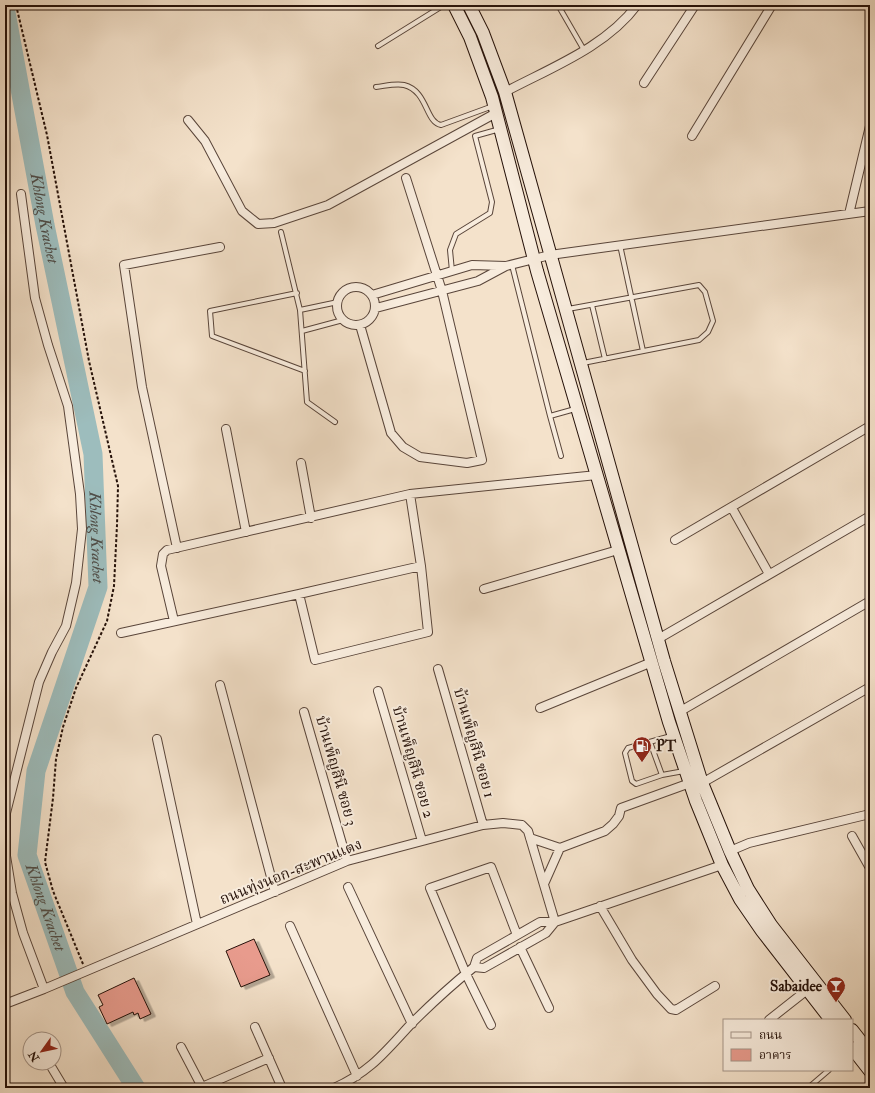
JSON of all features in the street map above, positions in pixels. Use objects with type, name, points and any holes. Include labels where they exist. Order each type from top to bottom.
[{"type":"street","points":[[454,5],[470,37],[492,97],[534,259],[577,409],[618,550],[686,770],[696,783],[748,889],[771,925],[843,1019]]},
{"type":"street","points":[[470,5],[483,33],[505,92],[658,639],[680,712],[696,783],[722,865],[740,899],[762,931],[830,1019]]},
{"type":"street","points":[[505,92],[584,50],[621,25],[637,5]]},
{"type":"street","points":[[644,83],[696,5]]},
{"type":"street","points":[[692,136],[772,5]]},
{"type":"street","points":[[188,120],[205,141],[242,211],[258,224],[274,223],[328,205],[495,110]]},
{"type":"street","points":[[849,214],[870,126]]},
{"type":"street","points":[[360,325],[391,433],[403,447],[420,457],[467,463],[482,460],[442,290],[406,178]]},
{"type":"street","points":[[21,194],[35,298],[48,346],[68,406],[80,494],[82,529],[76,583],[66,626],[38,682],[6,813],[6,856],[12,893],[23,932],[44,989]]},
{"type":"street","points":[[372,295],[472,265],[509,265],[550,254],[870,211]]},
{"type":"street","points":[[177,548],[142,387],[124,265],[220,247]]},
{"type":"street","points":[[376,308],[478,281],[509,265]]},
{"type":"street","points":[[358,287],[366,290],[372,295],[376,301],[376,308],[373,316],[368,322],[360,325],[354,325],[343,320],[338,312],[338,302],[345,291],[350,288],[358,287]]},
{"type":"street","points":[[675,540],[870,426]]},
{"type":"street","points":[[226,429],[246,532]]},
{"type":"street","points":[[301,463],[311,518]]},
{"type":"street","points":[[174,621],[161,560],[163,554],[168,550],[410,494],[597,475]]},
{"type":"street","points":[[299,594],[315,660],[428,632],[410,494]]},
{"type":"street","points":[[732,508],[769,574]]},
{"type":"street","points":[[658,639],[870,516]]},
{"type":"street","points":[[484,589],[618,550]]},
{"type":"street","points":[[121,632],[299,594],[420,566]]},
{"type":"street","points":[[680,712],[870,601]]},
{"type":"street","points":[[540,708],[652,662]]},
{"type":"street","name":"บ้านเพ็ญสินี ซอย 1","points":[[438,670],[483,825]]},
{"type":"street","points":[[220,685],[275,892]]},
{"type":"street","points":[[530,838],[560,848],[605,831],[614,824],[619,816],[621,808],[696,783],[870,687]]},
{"type":"street","name":"บ้านเพ็ญสินี ซอย 2","points":[[378,691],[422,841]]},
{"type":"street","name":"บ้านเพ็ญสินี ซอย 3","points":[[304,712],[347,861]]},
{"type":"street","points":[[158,739],[197,924]]},
{"type":"street","points":[[730,851],[748,843],[870,814]]},
{"type":"street","name":"ถนนทุ่งนอก-สะพานแตง","points":[[5,1004],[53,986],[347,861],[483,825],[503,823],[522,825],[528,832],[555,922]]},
{"type":"street","points":[[852,836],[870,868]]},
{"type":"street","points":[[544,884],[560,848]]},
{"type":"street","points":[[334,1088],[357,1076],[379,1059],[412,1024],[474,967],[477,958],[517,935],[540,922],[555,922],[722,865]]},
{"type":"street","points":[[491,1025],[466,974],[430,888],[491,867],[517,935]]},
{"type":"street","points":[[348,887],[412,1024]]},
{"type":"street","points":[[600,906],[632,960],[657,994],[671,1009],[676,1010],[715,986]]},
{"type":"street","points":[[474,967],[484,968],[546,933],[555,922]]},
{"type":"street","points":[[290,926],[357,1076]]},
{"type":"street","points":[[520,947],[549,1008]]},
{"type":"street","points":[[770,1019],[807,990]]},
{"type":"street","points":[[255,1027],[282,1088]]},
{"type":"street","points":[[853,1031],[870,1053]]},
{"type":"street","points":[[181,1047],[202,1088],[269,1058]]},
{"type":"street","points":[[853,1050],[870,1071]]},
{"type":"street","points":[[54,1071],[64,1088]]},
{"type":"lane","points":[[378,46],[444,5]]},
{"type":"lane","points":[[558,5],[584,50]]},
{"type":"lane","points":[[376,87],[404,85],[416,90],[424,101],[432,119],[437,124],[441,125],[495,110]]},
{"type":"lane","points":[[452,271],[450,250],[456,234],[490,213],[492,202],[475,136],[500,129]]},
{"type":"lane","points":[[281,232],[300,310],[307,402],[335,422]]},
{"type":"lane","points":[[620,245],[643,351]]},
{"type":"lane","points":[[509,265],[561,456]]},
{"type":"lane","points":[[566,309],[699,285],[705,292],[713,321],[708,332],[699,340],[581,364]]},
{"type":"lane","points":[[296,293],[210,311],[211,329],[212,336],[305,371]]},
{"type":"lane","points":[[300,310],[338,302]]},
{"type":"lane","points":[[592,305],[605,359]]},
{"type":"lane","points":[[302,331],[343,320]]},
{"type":"lane","points":[[550,416],[577,409]]},
{"type":"lane","points":[[674,735],[628,748],[626,750],[625,753],[632,781],[636,784],[686,770]]},
{"type":"lane","points":[[650,742],[662,776]]},
{"type":"lane","points":[[808,1088],[828,1071]]},
{"type":"building","points":[[254,939],[270,975],[241,987],[226,951]]},
{"type":"building","points":[[134,978],[151,1014],[140,1019],[138,1013],[134,1015],[133,1012],[107,1024],[99,1007],[103,1005],[98,995]]},
{"type":"waterway","name":"Khlong Krachet","points":[[5,7],[45,225],[93,454],[98,587],[36,771],[27,855],[75,992],[136,1088]]},
{"type":"place","name":"PT","points":[[642,763]]},
{"type":"place","name":"Sabaidee","points":[[836,1003]]}]
